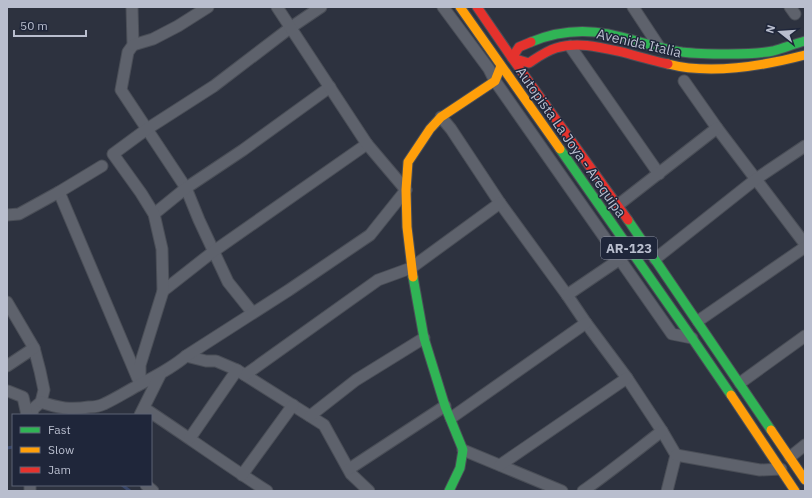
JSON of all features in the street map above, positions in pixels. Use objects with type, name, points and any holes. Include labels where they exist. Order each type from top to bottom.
[{"type":"main road","name":"Autopista La Joya - Arequipa","points":[[460,7],[692,338],[795,491]]},
{"type":"main road","name":"Autopista La Joya - Arequipa","points":[[477,7],[618,205],[805,480]]},
{"type":"main road","name":"Avenida Italia","points":[[805,41],[772,51],[747,54],[711,54],[683,52],[660,48],[609,34],[573,32],[553,35],[519,47],[512,58],[529,62],[554,49],[570,46],[594,46],[674,66],[704,69],[727,69],[778,62],[805,55]]},
{"type":"main road","points":[[449,491],[460,468],[463,450],[445,406],[424,338],[411,268],[407,227],[406,190],[408,162],[430,129],[441,117],[495,80],[501,66]]},
{"type":"street","points":[[132,7],[133,45],[128,52],[121,90],[186,188],[228,282],[252,312]]},
{"type":"street","points":[[133,45],[153,39],[178,26],[208,7]]},
{"type":"street","points":[[41,402],[60,408],[70,409],[81,409],[102,405],[160,375],[252,312],[289,290],[370,234],[406,190],[367,144],[277,7]]},
{"type":"street","points":[[140,384],[140,365],[163,291],[162,249],[154,214],[113,154],[147,129],[214,86],[290,28],[321,7]]},
{"type":"street","points":[[443,7],[488,69],[672,334],[692,338]]},
{"type":"street","points":[[633,7],[660,48],[674,66]]},
{"type":"street","points":[[570,46],[659,174]]},
{"type":"street","points":[[488,69],[501,66]]},
{"type":"street","points":[[684,81],[717,128],[805,245],[698,321]]},
{"type":"street","points":[[154,214],[186,188],[243,150],[330,87]]},
{"type":"street","points":[[441,117],[451,129],[500,203],[626,378],[662,431],[676,455],[667,491]]},
{"type":"street","points":[[618,205],[717,128]]},
{"type":"street","points":[[163,291],[214,251],[367,144]]},
{"type":"street","points":[[655,259],[756,179],[805,146]]},
{"type":"street","points":[[7,215],[19,214],[102,166]]},
{"type":"street","points":[[59,192],[140,384]]},
{"type":"street","points":[[190,438],[241,372],[378,280],[411,268],[500,203]]},
{"type":"street","points":[[566,295],[620,259]]},
{"type":"street","points":[[7,302],[34,348],[40,371],[44,390],[41,402],[34,408],[31,414]]},
{"type":"street","points":[[451,418],[586,323]]},
{"type":"street","points":[[740,383],[805,336]]},
{"type":"street","points":[[310,416],[356,380],[424,338]]},
{"type":"street","points":[[7,366],[34,348]]},
{"type":"street","points":[[186,356],[206,361],[216,361],[241,372],[324,425],[351,474],[369,491]]},
{"type":"street","points":[[142,411],[160,375]]},
{"type":"street","points":[[500,465],[626,378]]},
{"type":"street","points":[[7,391],[23,397],[27,414]]},
{"type":"street","points":[[242,475],[293,405]]},
{"type":"street","points":[[349,469],[445,406]]},
{"type":"street","points":[[152,417],[190,438],[267,491]]},
{"type":"street","points":[[583,491],[662,431]]},
{"type":"street","points":[[790,457],[805,445]]},
{"type":"street","points":[[463,450],[562,491]]},
{"type":"street","points":[[676,455],[760,470],[780,469]]},
{"type":"waterway","points":[[7,448],[12,447]]},
{"type":"waterway","points":[[123,486],[130,491]]},
{"type":"traffic: fast","points":[[531,42],[569,32],[598,32],[682,52],[734,54],[773,51],[805,41]]},
{"type":"traffic: fast","points":[[560,149],[731,395]]},
{"type":"traffic: fast","points":[[628,220],[771,430]]},
{"type":"traffic: fast","points":[[413,277],[424,338],[445,406],[463,450],[460,468],[449,491]]},
{"type":"traffic: slow","points":[[460,7],[560,149]]},
{"type":"traffic: slow","points":[[668,64],[701,69],[736,68],[772,63],[805,55]]},
{"type":"traffic: slow","points":[[413,277],[407,227],[406,190],[408,162],[430,129],[441,117],[495,81],[501,66]]},
{"type":"traffic: slow","points":[[731,395],[795,491]]},
{"type":"traffic: slow","points":[[771,430],[805,480]]},
{"type":"traffic: jam","points":[[477,7],[628,220]]},
{"type":"traffic: jam","points":[[531,42],[519,47],[512,58],[529,63],[545,52],[556,48],[582,45],[609,49],[668,64]]}]
